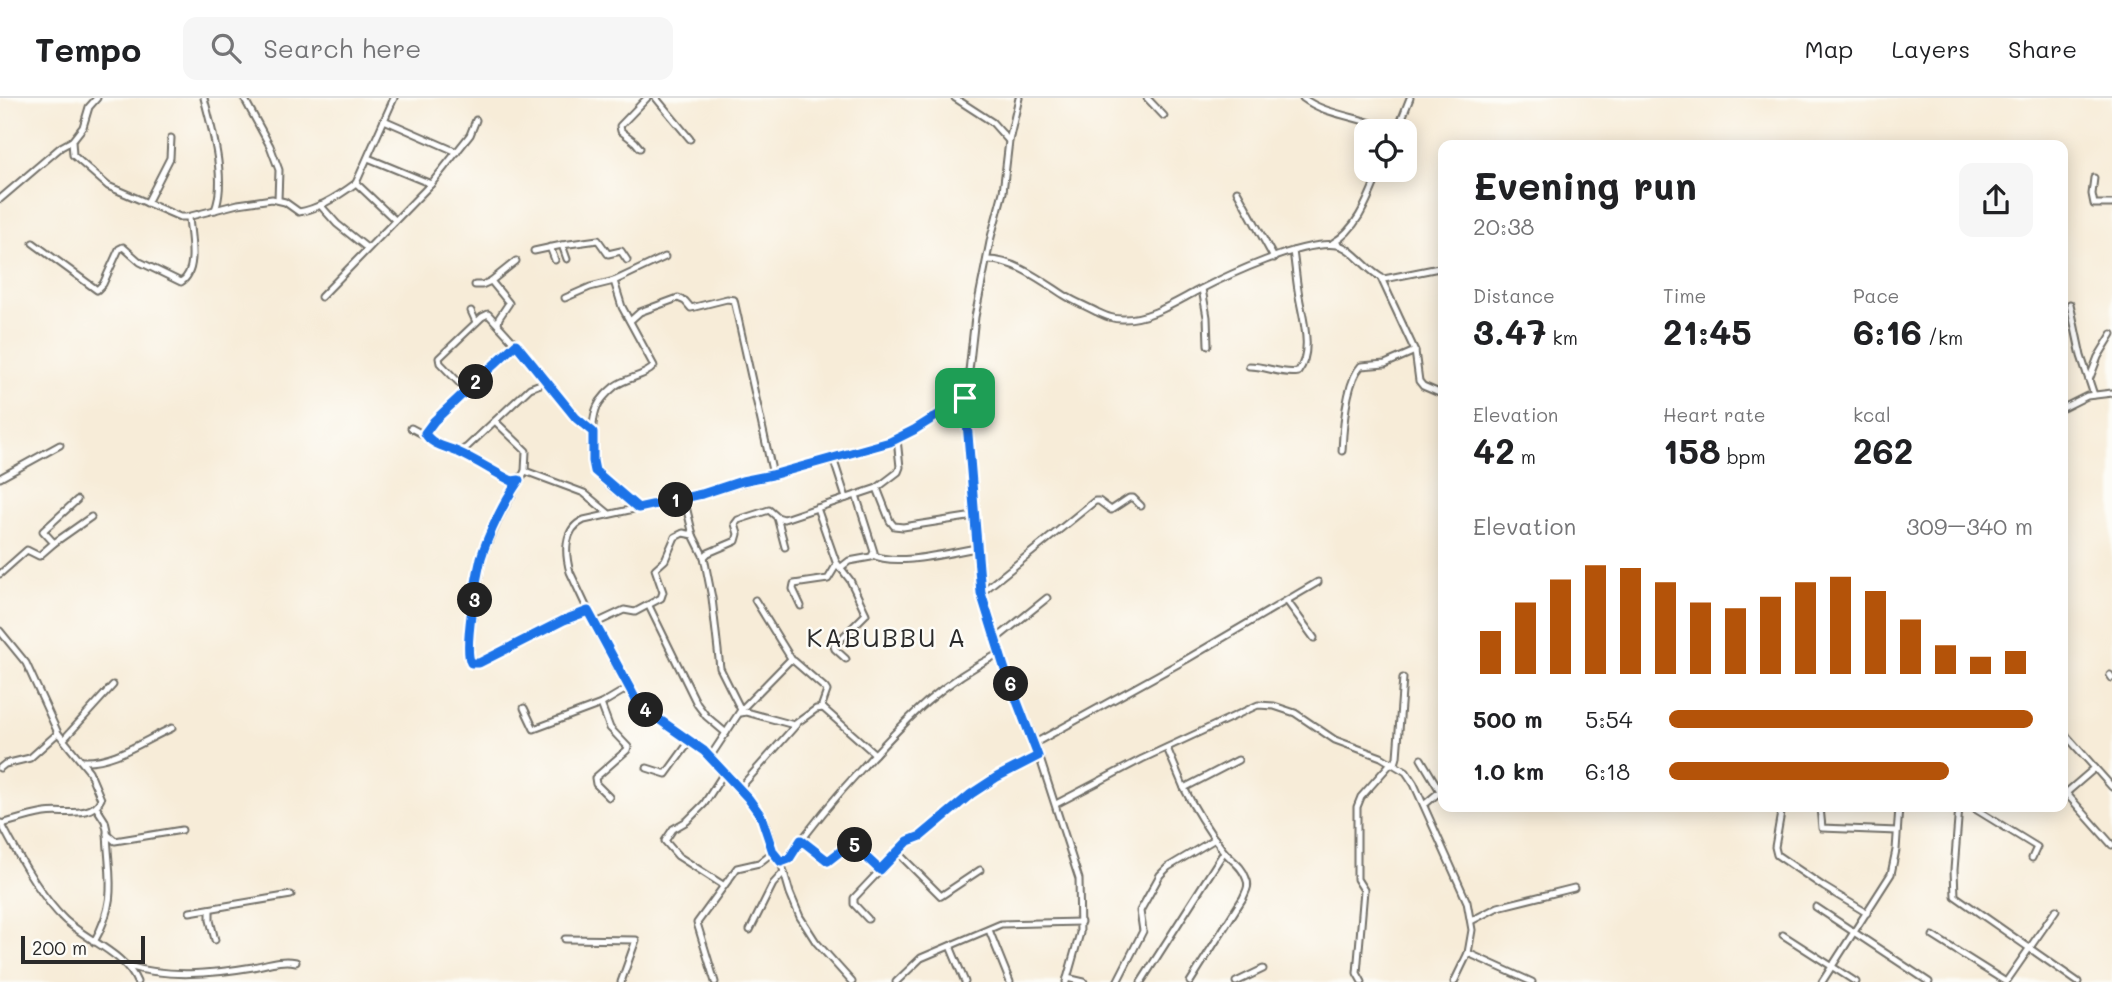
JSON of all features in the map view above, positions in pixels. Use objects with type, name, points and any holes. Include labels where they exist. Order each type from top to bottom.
[{"type":"street","points":[[0,199],[61,147],[72,141],[83,127],[89,107],[97,98]]},
{"type":"street","points":[[204,98],[217,161],[219,196],[215,210]]},
{"type":"street","points":[[244,98],[270,146],[279,170],[278,200]]},
{"type":"street","points":[[72,141],[73,155],[104,184],[180,217],[238,204],[278,200],[299,212],[309,211],[356,183],[394,98]]},
{"type":"street","points":[[640,148],[621,131],[620,126],[647,98]]},
{"type":"street","points":[[656,98],[690,139]]},
{"type":"street","points":[[956,98],[992,122],[1009,141]]},
{"type":"street","points":[[1019,98],[1009,141],[1003,192],[991,237],[972,336],[965,398],[981,593],[1077,868],[1081,893],[1081,922],[1076,951],[1066,980],[1084,982]]},
{"type":"street","points":[[1147,98],[1164,116]]},
{"type":"street","points":[[1303,98],[1317,106],[1359,119]]},
{"type":"street","points":[[1401,119],[1410,98]]},
{"type":"street","points":[[384,120],[457,152]]},
{"type":"street","points":[[321,297],[431,184],[470,135],[475,120]]},
{"type":"street","points":[[147,203],[170,158],[171,138]]},
{"type":"street","points":[[368,158],[431,184]]},
{"type":"street","points":[[2094,178],[2094,204],[2112,204]]},
{"type":"street","points":[[1330,245],[1344,236],[1355,223],[1374,182]]},
{"type":"street","points":[[356,183],[396,220]]},
{"type":"street","points":[[1237,191],[1273,258]]},
{"type":"street","points":[[320,205],[337,224],[367,248]]},
{"type":"street","points":[[33,243],[97,290],[103,284],[119,249],[123,247],[140,262],[181,282],[188,275],[192,258],[189,217]]},
{"type":"street","points":[[1344,236],[1345,247]]},
{"type":"street","points":[[534,251],[598,240],[608,254],[621,251],[627,260]]},
{"type":"street","points":[[562,245],[566,258]]},
{"type":"street","points":[[988,260],[1007,263],[1082,305],[1106,317],[1119,319],[1142,316],[1293,251],[1330,245],[1345,247],[1381,278],[1415,351],[1419,381],[1423,386],[1438,392]]},
{"type":"street","points":[[550,247],[555,260]]},
{"type":"street","points":[[1249,366],[1293,373],[1303,366],[1307,335],[1293,251]]},
{"type":"street","points":[[565,298],[590,287],[614,281],[665,257]]},
{"type":"street","points":[[475,285],[491,281],[516,261]]},
{"type":"street","points":[[1381,278],[1438,268]]},
{"type":"street","points":[[491,281],[509,303],[498,324]]},
{"type":"street","points":[[614,281],[630,321],[654,366],[649,372],[621,382],[605,395],[596,411],[593,461],[595,471],[638,508]]},
{"type":"street","points":[[1202,289],[1208,345]]},
{"type":"street","points":[[630,321],[640,312],[678,298],[691,308],[727,299],[734,300],[772,475]]},
{"type":"street","points":[[2070,304],[2081,356],[2094,395]]},
{"type":"street","points":[[471,311],[476,322]]},
{"type":"street","points":[[467,391],[439,360],[476,322],[488,314],[548,381],[576,418],[593,432]]},
{"type":"street","points":[[2090,380],[2098,357],[2112,334]]},
{"type":"street","points":[[426,436],[427,429],[516,344]]},
{"type":"street","points":[[1342,450],[1344,421],[1355,372],[1361,366],[1385,364],[1415,351]]},
{"type":"street","points":[[458,452],[463,451],[530,388],[548,381]]},
{"type":"street","points":[[2068,404],[2094,395],[2112,393]]},
{"type":"street","points":[[852,982],[816,942],[795,905],[781,862],[773,852],[761,816],[709,757],[644,708],[628,688],[594,624],[568,565],[568,536],[578,523],[772,475],[897,439],[965,398]]},
{"type":"street","points":[[495,421],[527,451],[525,471],[482,556],[468,643],[469,662],[475,664],[588,611]]},
{"type":"street","points":[[411,428],[512,481],[519,480]]},
{"type":"street","points":[[704,557],[736,541],[738,534],[735,524],[738,520],[769,510],[784,519],[877,488],[898,472],[900,467],[897,439]]},
{"type":"street","points":[[0,478],[60,445]]},
{"type":"street","points":[[833,458],[846,498]]},
{"type":"street","points":[[525,471],[584,493],[610,514]]},
{"type":"street","points":[[877,488],[894,526],[903,527],[974,516]]},
{"type":"street","points":[[856,495],[873,545],[873,555]]},
{"type":"street","points":[[684,498],[693,535],[704,557],[720,668],[743,711],[796,725]]},
{"type":"street","points":[[981,593],[1095,501],[1111,510],[1126,499],[1133,498],[1140,506]]},
{"type":"street","points":[[54,543],[43,531],[77,499]]},
{"type":"street","points":[[817,508],[839,566],[866,615],[834,646],[846,659]]},
{"type":"street","points":[[0,574],[27,550],[39,556],[90,517]]},
{"type":"street","points":[[777,517],[785,547]]},
{"type":"street","points":[[594,624],[624,610],[632,613],[649,606],[663,595],[654,569],[665,560],[675,537],[683,533],[693,535]]},
{"type":"street","points":[[801,606],[793,589],[794,584],[828,579],[839,566],[849,561],[873,555],[906,560],[977,548]]},
{"type":"street","points":[[1035,743],[1318,582]]},
{"type":"street","points":[[996,639],[1047,598]]},
{"type":"street","points":[[739,789],[796,725],[820,707],[827,694],[825,688],[792,660],[755,600]]},
{"type":"street","points":[[1287,601],[1314,638]]},
{"type":"street","points":[[649,606],[697,704],[706,716],[726,733]]},
{"type":"street","points":[[0,631],[26,663],[58,733],[82,761],[100,795],[101,802],[96,807],[71,814],[42,813],[1,822],[63,919],[128,966],[158,973],[179,974],[252,967],[285,960],[296,962]]},
{"type":"street","points":[[781,862],[789,859],[828,804],[923,704],[946,684],[1000,653]]},
{"type":"street","points":[[709,757],[743,711],[787,661],[792,660]]},
{"type":"street","points":[[1362,982],[1357,972],[1364,890],[1357,879],[1357,807],[1361,797],[1393,763],[1403,678]]},
{"type":"street","points":[[64,739],[113,685]]},
{"type":"street","points":[[524,708],[534,729],[601,704],[628,688]]},
{"type":"street","points":[[601,704],[610,728],[628,747],[595,778],[596,784],[609,797]]},
{"type":"street","points":[[1055,804],[1167,748],[1265,704],[1295,713],[1335,740],[1393,763],[1406,772],[1466,898],[1472,930],[1468,953],[1454,982]]},
{"type":"street","points":[[820,707],[875,754]]},
{"type":"street","points":[[82,761],[114,756],[172,728]]},
{"type":"street","points":[[0,768],[5,764],[30,758],[58,733]]},
{"type":"street","points":[[2068,738],[2112,787]]},
{"type":"street","points":[[647,768],[666,774],[690,741]]},
{"type":"street","points":[[1167,748],[1199,818],[1224,852],[1237,861],[1248,880],[1248,888],[1190,982]]},
{"type":"street","points":[[868,919],[853,901],[908,841],[921,836],[971,794],[997,777],[1038,756]]},
{"type":"street","points":[[1421,759],[1438,784]]},
{"type":"street","points":[[1184,788],[1238,760]]},
{"type":"street","points":[[2068,789],[2095,768]]},
{"type":"street","points":[[723,885],[678,856],[665,841],[673,829],[686,822],[699,809],[724,773]]},
{"type":"street","points":[[1424,805],[1438,793]]},
{"type":"street","points":[[2068,794],[2112,845]]},
{"type":"street","points":[[94,942],[110,903],[111,881],[105,821],[96,807]]},
{"type":"street","points":[[1781,812],[1775,847],[1777,855],[1867,913]]},
{"type":"street","points":[[1820,812],[1822,828],[1897,831]]},
{"type":"street","points":[[1822,982],[1891,874],[1899,812]]},
{"type":"street","points":[[1959,812],[1954,870],[1955,896],[2078,982]]},
{"type":"street","points":[[1980,812],[2038,847],[2032,858]]},
{"type":"street","points":[[107,834],[115,841],[182,830]]},
{"type":"street","points":[[1116,982],[1143,931],[1140,911],[1160,875],[1168,867],[1215,839]]},
{"type":"street","points":[[801,840],[828,861],[851,843],[880,870]]},
{"type":"street","points":[[715,982],[697,923],[737,868],[759,863],[773,852]]},
{"type":"street","points":[[1141,982],[1224,852]]},
{"type":"street","points":[[898,853],[940,897],[980,870]]},
{"type":"street","points":[[750,930],[771,888],[783,873]]},
{"type":"street","points":[[1471,921],[1498,907],[1574,888]]},
{"type":"street","points":[[190,912],[291,895]]},
{"type":"street","points":[[1816,907],[1928,982]]},
{"type":"street","points":[[210,909],[215,940]]},
{"type":"street","points":[[1933,936],[2006,982],[2056,910]]},
{"type":"street","points":[[896,982],[919,958],[1006,923],[1081,922]]},
{"type":"street","points":[[989,930],[1010,982]]},
{"type":"street","points":[[1783,935],[1856,982]]},
{"type":"street","points":[[565,939],[636,940],[621,982]]},
{"type":"street","points":[[950,946],[965,982]]},
{"type":"street","points":[[1468,953],[1532,982]]},
{"type":"street","points":[[128,966],[138,982]]},
{"type":"street","points":[[1236,982],[1263,969]]},
{"type":"district","name":"KABUBBU A","points":[[887,638]]},
{"type":"route","points":[[516,344],[576,418],[593,432],[595,471],[638,508],[702,494],[890,442],[965,398],[981,593],[1005,670],[1038,756],[971,794],[921,836],[908,841],[880,870],[851,843],[828,861],[801,840],[787,861],[778,860],[761,816],[748,798],[704,751],[650,713],[635,698],[588,611],[534,634],[475,664],[469,662],[468,643],[482,556],[519,480],[512,481],[458,452],[435,443],[425,433],[434,421],[516,344]]}]
